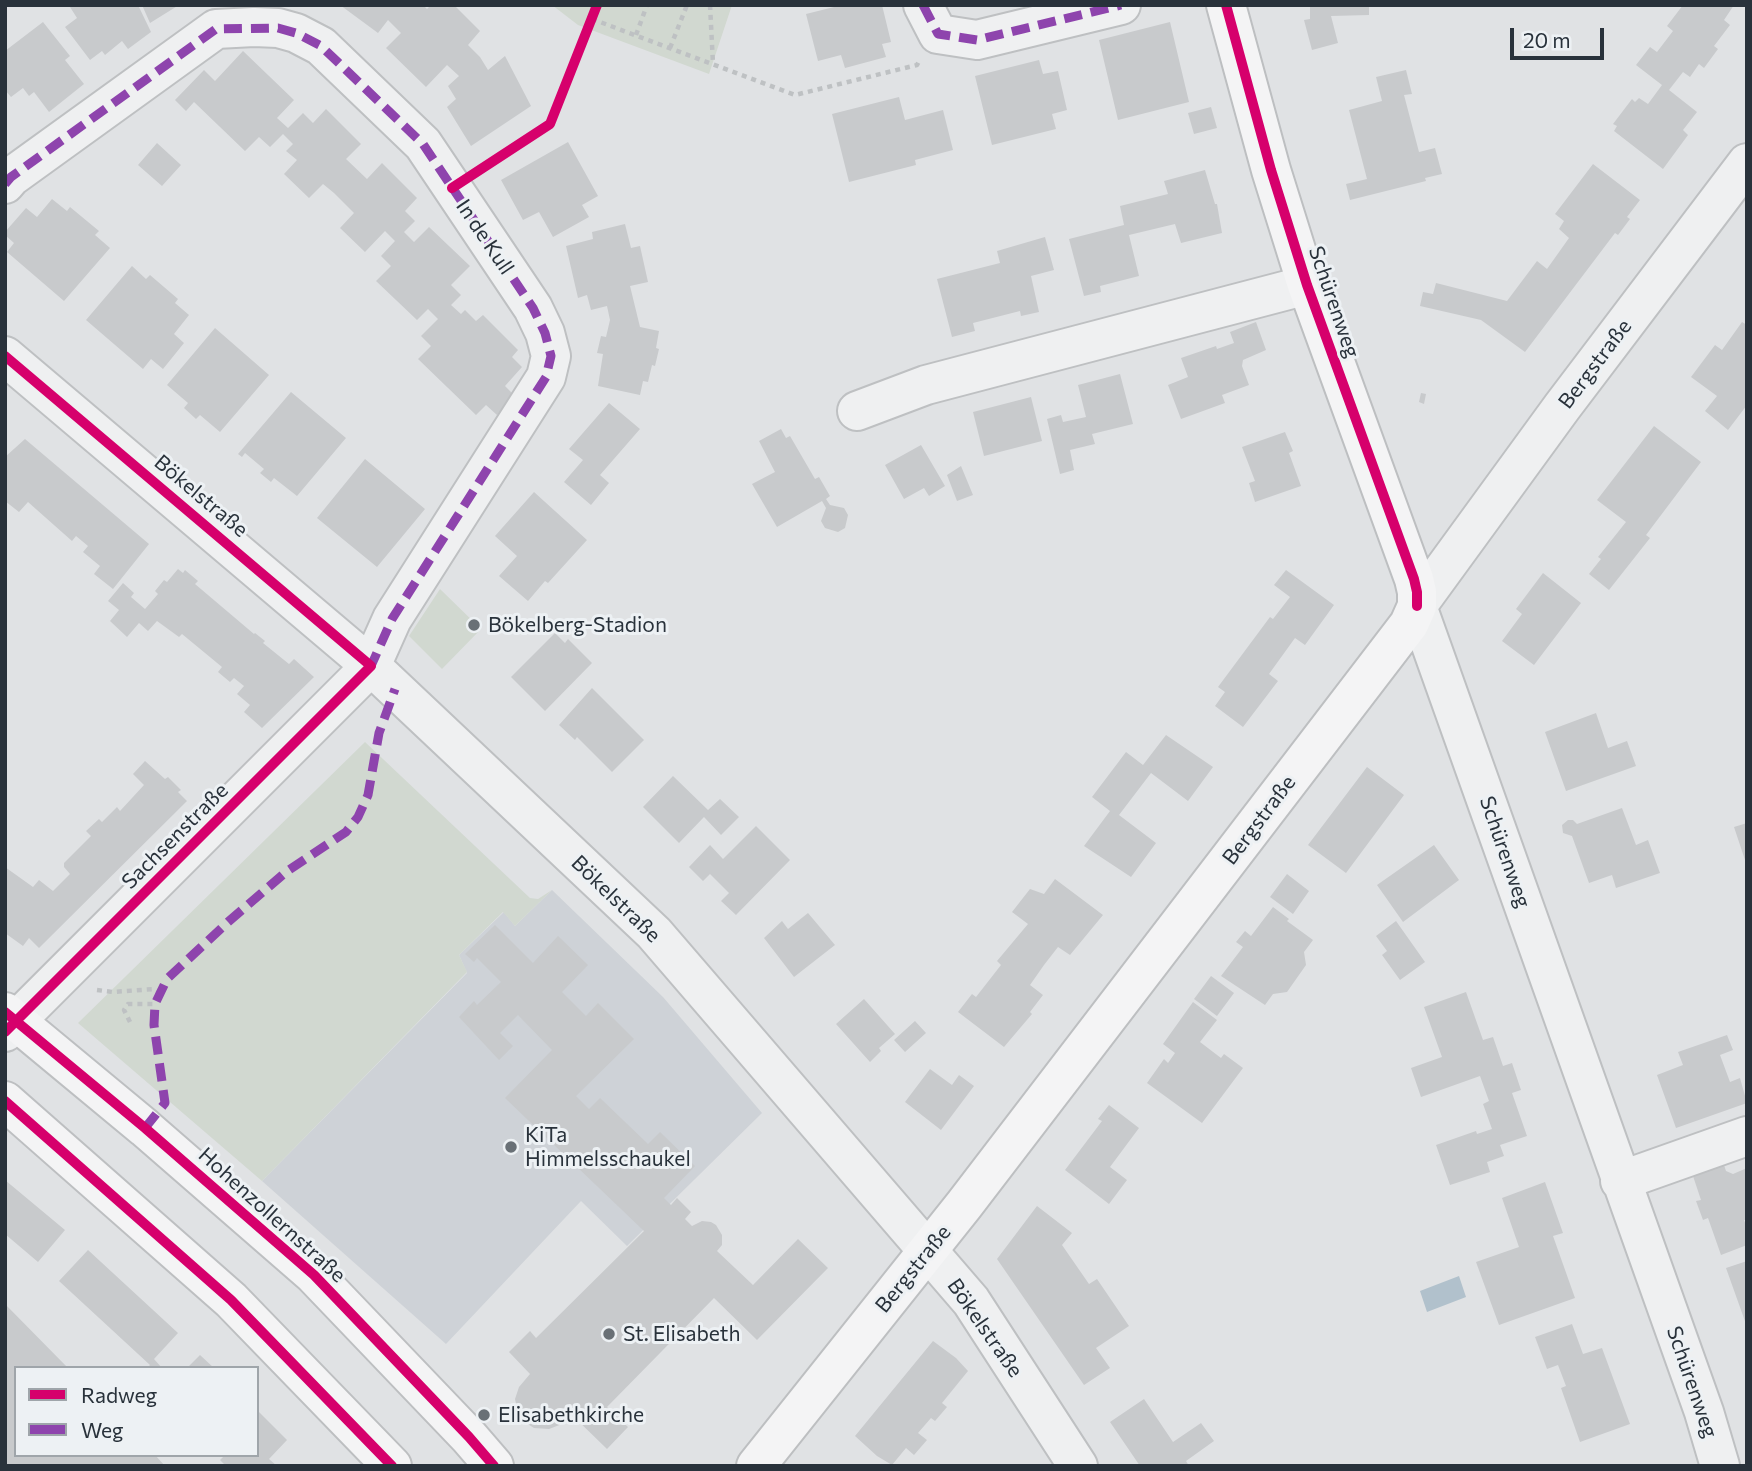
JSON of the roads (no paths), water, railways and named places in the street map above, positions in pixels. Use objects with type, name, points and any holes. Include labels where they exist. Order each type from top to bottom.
[{"type":"main road","name":"Schürenweg","points":[[1226,5],[1270,170],[1307,285],[1414,579],[1417,606]]},
{"type":"main road","name":"Bergstraße","points":[[756,1466],[928,1251],[1409,624],[1417,606]]},
{"type":"main road","name":"Hohenzollernstraße","points":[[9,1022],[314,1275],[494,1466]]},
{"type":"main road","points":[[5,1101],[230,1300],[393,1466]]},
{"type":"street","points":[[930,20],[977,40],[1121,5]]},
{"type":"street","name":"In de Kull","points":[[5,184],[216,29],[278,28],[296,33],[321,46],[423,144],[533,307],[545,332],[551,356],[546,377],[392,619],[371,666]]},
{"type":"street","name":"Bergstraße","points":[[1417,606],[1562,407],[1747,163]]},
{"type":"street","name":"Schürenweg","points":[[857,411],[926,385],[1307,285]]},
{"type":"street","name":"Bökelstraße","points":[[5,356],[371,666],[654,933],[971,1301],[1078,1466]]},
{"type":"street","name":"Schürenweg","points":[[1417,606],[1704,1412],[1720,1466]]},
{"type":"street","name":"Sachsenstraße","points":[[9,1022],[71,967],[371,666]]},
{"type":"street","points":[[1620,1181],[1747,1136]]},
{"type":"water","points":[[1459,1276],[1466,1297],[1427,1312],[1420,1291]]},
{"type":"place","name":"Bökelberg-Stadion","points":[[474,625]]},
{"type":"place","name":"KiTa Himmelsschaukel","points":[[511,1147]]},
{"type":"place","name":"St. Elisabeth","points":[[609,1334]]},
{"type":"place","name":"Elisabethkirche","points":[[484,1415]]}]
